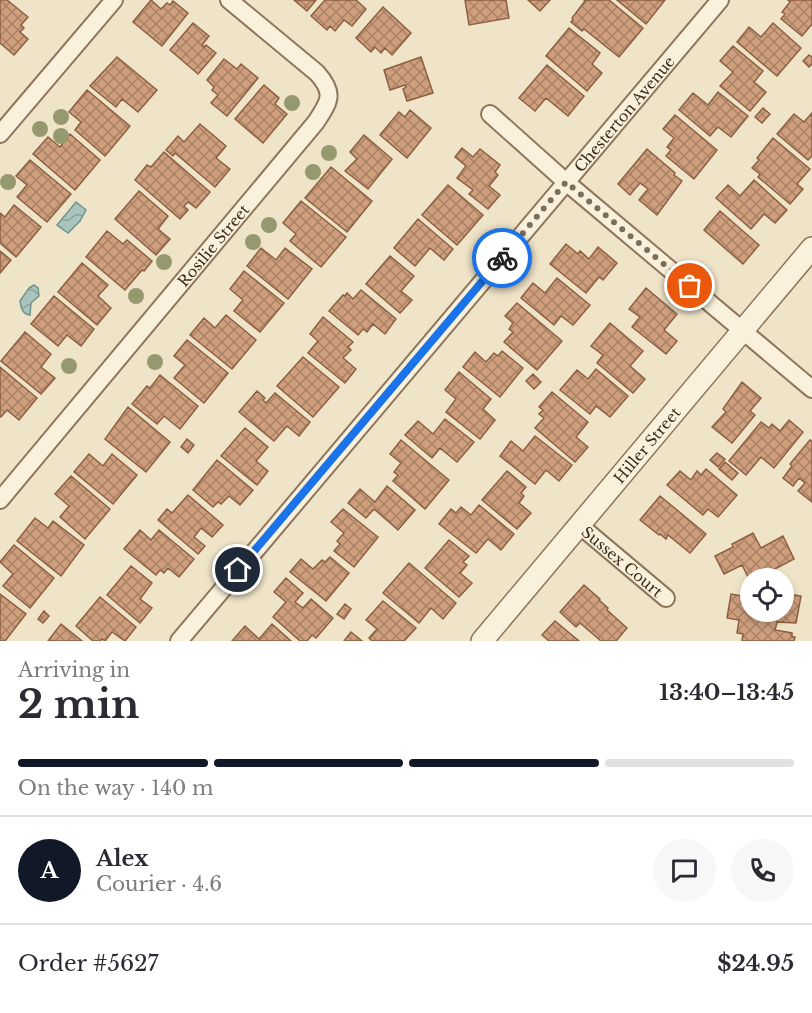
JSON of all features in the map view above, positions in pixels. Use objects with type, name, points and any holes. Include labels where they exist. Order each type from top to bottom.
[{"type":"street","points":[[0,134],[114,0]]},
{"type":"street","name":"Rosilie Street","points":[[0,500],[316,122],[326,107],[330,93],[326,82],[229,0]]},
{"type":"street","name":"Chesterton Avenue","points":[[179,641],[720,0]]},
{"type":"street","points":[[490,114],[566,182],[812,389]]},
{"type":"street","name":"Hiller Street","points":[[482,641],[812,248]]},
{"type":"street","name":"Sussex Court","points":[[578,524],[666,598]]},
{"type":"water","points":[[76,202],[86,210],[80,221],[68,233],[57,225]]},
{"type":"water","points":[[34,285],[38,288],[39,296],[31,303],[30,315],[21,308],[20,301]]},
{"type":"building","points":[[0,0],[7,0],[28,17],[21,25],[24,28],[20,32],[28,39],[14,55],[0,43]]},
{"type":"building","points":[[151,0],[161,9],[173,1],[188,13],[162,46],[133,22]]},
{"type":"building","points":[[294,0],[316,0],[307,11]]},
{"type":"building","points":[[325,0],[356,0],[366,9],[352,26],[344,20],[335,31],[330,26],[327,30],[311,16]]},
{"type":"building","points":[[465,0],[506,0],[509,18],[469,25]]},
{"type":"building","points":[[528,0],[550,0],[540,11]]},
{"type":"building","points":[[584,0],[609,0],[643,28],[619,57],[584,29],[582,31],[571,22]]},
{"type":"building","points":[[617,0],[665,0],[646,24]]},
{"type":"building","points":[[788,0],[812,0],[812,24],[802,36],[781,19],[785,14],[782,12],[790,2]]},
{"type":"building","points":[[383,7],[411,33],[392,55],[385,48],[381,53],[375,47],[371,52],[356,38]]},
{"type":"building","points":[[193,23],[209,36],[202,45],[204,47],[206,45],[216,53],[198,74],[170,50]]},
{"type":"building","points":[[773,23],[801,48],[777,76],[737,42],[749,27],[761,37]]},
{"type":"building","points":[[569,28],[600,53],[592,64],[602,73],[587,91],[546,56]]},
{"type":"building","points":[[733,46],[763,71],[754,82],[766,92],[750,111],[720,86],[733,72],[720,61]]},
{"type":"building","points":[[809,55],[812,57],[812,64],[809,67],[803,61]]},
{"type":"building","points":[[117,57],[157,90],[138,112],[122,99],[116,107],[90,86]]},
{"type":"building","points":[[421,57],[433,93],[407,101],[403,89],[405,85],[390,90],[384,70]]},
{"type":"building","points":[[224,59],[237,69],[241,64],[258,78],[227,116],[211,103],[218,95],[212,90],[214,87],[207,80]]},
{"type":"building","points":[[547,65],[584,96],[568,116],[546,98],[535,111],[519,98]]},
{"type":"building","points":[[264,85],[279,98],[275,104],[287,114],[263,143],[235,119]]},
{"type":"building","points":[[87,90],[130,126],[105,156],[75,130],[81,122],[69,112]]},
{"type":"building","points":[[718,92],[748,116],[731,137],[718,127],[710,136],[679,110],[693,93],[708,105]]},
{"type":"building","points":[[763,108],[770,114],[762,123],[755,117]]},
{"type":"building","points":[[410,110],[431,128],[407,158],[380,135],[399,112],[405,117]]},
{"type":"building","points":[[812,113],[812,156],[808,160],[777,134],[794,114],[804,122]]},
{"type":"building","points":[[675,115],[717,150],[694,179],[666,156],[671,150],[667,147],[674,138],[663,129]]},
{"type":"building","points":[[200,124],[226,146],[216,158],[230,169],[215,187],[175,153],[173,156],[166,150],[178,136],[184,142]]},
{"type":"building","points":[[70,134],[100,160],[75,190],[33,154],[48,137],[60,147]]},
{"type":"building","points":[[364,135],[392,159],[368,189],[345,171],[357,159],[350,152]]},
{"type":"building","points":[[773,138],[810,169],[797,184],[803,189],[790,204],[758,177],[760,174],[752,168]]},
{"type":"building","points":[[462,148],[473,157],[480,149],[500,165],[495,172],[498,175],[489,186],[500,195],[488,209],[469,194],[473,190],[457,178],[466,166],[455,157]]},
{"type":"building","points":[[647,149],[682,181],[657,215],[639,200],[648,189],[640,183],[630,195],[618,184]]},
{"type":"building","points":[[164,152],[210,192],[196,208],[188,202],[184,206],[188,210],[180,219],[135,180],[147,165],[151,167]]},
{"type":"building","points":[[30,160],[71,194],[47,222],[17,197],[27,185],[16,176]]},
{"type":"building","points":[[331,167],[372,201],[347,232],[305,198]]},
{"type":"building","points":[[754,180],[787,210],[775,223],[764,214],[751,229],[716,198],[728,185],[740,196]]},
{"type":"building","points":[[448,185],[483,215],[457,245],[422,215]]},
{"type":"building","points":[[139,191],[168,216],[158,229],[170,239],[156,255],[115,219]]},
{"type":"building","points":[[301,201],[346,237],[321,267],[290,241],[296,234],[283,223]]},
{"type":"building","points":[[14,205],[41,227],[16,257],[0,243],[0,213],[5,217]]},
{"type":"building","points":[[720,211],[759,245],[743,264],[704,230]]},
{"type":"building","points":[[418,219],[453,249],[444,260],[430,248],[415,266],[394,248]]},
{"type":"building","points":[[107,231],[123,244],[127,240],[152,261],[125,290],[86,257]]},
{"type":"building","points":[[566,244],[578,254],[580,251],[589,259],[598,247],[617,263],[603,280],[599,277],[586,293],[550,264]]},
{"type":"building","points":[[261,248],[276,260],[285,248],[312,269],[288,299],[247,266]]},
{"type":"building","points":[[0,251],[11,260],[0,273]]},
{"type":"building","points":[[390,256],[414,276],[401,291],[412,300],[400,313],[366,284]]},
{"type":"building","points":[[82,263],[108,285],[98,296],[111,308],[97,325],[58,292]]},
{"type":"building","points":[[244,271],[284,303],[260,332],[234,311],[243,300],[230,289]]},
{"type":"building","points":[[557,278],[590,305],[573,325],[561,316],[554,325],[521,298],[533,283],[545,293]]},
{"type":"building","points":[[646,288],[677,314],[664,330],[677,341],[666,354],[632,327],[640,317],[629,309]]},
{"type":"building","points":[[361,290],[396,319],[385,334],[373,324],[367,332],[363,329],[358,335],[329,311],[343,295],[347,293],[353,299]]},
{"type":"building","points":[[54,296],[94,329],[81,346],[67,335],[58,346],[31,324]]},
{"type":"building","points":[[517,303],[562,341],[537,370],[504,342],[513,332],[509,329],[513,323],[505,316]]},
{"type":"building","points":[[226,315],[256,340],[232,369],[190,335],[204,318],[215,328]]},
{"type":"building","points":[[323,317],[353,342],[348,347],[351,350],[343,358],[356,369],[345,383],[308,353],[318,341],[310,334]]},
{"type":"building","points":[[610,323],[643,351],[630,366],[645,379],[633,393],[597,363],[603,355],[591,346]]},
{"type":"building","points":[[25,332],[51,354],[41,367],[55,378],[41,394],[1,361]]},
{"type":"building","points":[[187,340],[228,373],[204,403],[174,378],[185,365],[174,356]]},
{"type":"building","points":[[502,351],[523,368],[500,397],[463,367],[475,352],[486,362],[494,353],[498,356]]},
{"type":"building","points":[[303,357],[339,387],[313,417],[277,386]]},
{"type":"building","points":[[0,367],[37,398],[19,420],[7,410],[0,416]]},
{"type":"building","points":[[596,369],[628,396],[610,417],[596,406],[590,414],[560,390],[577,370],[588,379]]},
{"type":"building","points":[[459,372],[491,399],[483,409],[495,420],[480,439],[446,412],[456,399],[445,390]]},
{"type":"building","points":[[533,374],[541,382],[534,389],[526,381]]},
{"type":"building","points":[[160,375],[198,406],[180,429],[164,416],[157,424],[132,404],[147,386],[150,388]]},
{"type":"building","points":[[742,382],[761,398],[750,411],[755,415],[732,443],[712,427],[726,412],[723,409]]},
{"type":"building","points":[[257,391],[265,398],[263,400],[266,403],[275,393],[310,422],[299,436],[287,426],[274,441],[239,412]]},
{"type":"building","points":[[552,392],[588,422],[576,437],[588,447],[575,462],[535,428],[544,418],[539,414],[543,410],[539,407]]},
{"type":"building","points":[[128,407],[170,442],[146,472],[105,439]]},
{"type":"building","points":[[445,419],[474,442],[457,462],[440,448],[432,458],[405,435],[418,421],[433,434]]},
{"type":"building","points":[[789,420],[803,432],[774,468],[761,457],[746,475],[729,461],[761,422],[769,428],[772,424],[780,431]]},
{"type":"building","points":[[245,428],[268,447],[256,461],[268,471],[257,485],[221,456]]},
{"type":"building","points":[[535,436],[572,465],[559,481],[546,470],[535,484],[500,456],[511,441],[523,451]]},
{"type":"building","points":[[187,439],[194,445],[188,453],[181,447]]},
{"type":"building","points":[[401,440],[449,480],[425,509],[393,481],[398,475],[394,472],[401,463],[390,454]]},
{"type":"building","points":[[810,440],[812,441],[812,502],[798,491],[805,483],[799,478],[793,486],[783,478],[792,466],[790,464]]},
{"type":"building","points":[[717,453],[725,459],[718,467],[710,460]]},
{"type":"building","points":[[89,454],[103,466],[112,454],[137,475],[113,504],[74,472]]},
{"type":"building","points":[[217,460],[253,490],[240,505],[229,496],[221,504],[218,502],[213,507],[193,490]]},
{"type":"building","points":[[725,462],[738,473],[732,480],[719,469]]},
{"type":"building","points":[[706,469],[737,495],[718,517],[708,509],[703,515],[667,485],[680,471],[691,480],[697,471],[701,475]]},
{"type":"building","points":[[507,471],[526,487],[521,493],[524,496],[519,503],[531,513],[517,529],[482,500]]},
{"type":"building","points":[[71,476],[110,509],[85,539],[60,517],[69,506],[55,494]]},
{"type":"building","points":[[387,486],[415,510],[398,530],[374,509],[366,518],[348,503],[360,489],[375,502]]},
{"type":"building","points":[[188,495],[223,525],[212,537],[201,528],[194,537],[205,546],[198,554],[158,520],[167,509],[172,513]]},
{"type":"building","points":[[660,496],[706,534],[690,553],[668,535],[666,539],[640,520]]},
{"type":"building","points":[[479,505],[514,534],[501,550],[488,539],[476,553],[439,524],[451,509],[456,513],[461,507],[471,515]]},
{"type":"building","points":[[343,509],[378,537],[354,567],[334,551],[340,544],[337,541],[344,533],[331,522]]},
{"type":"building","points":[[35,518],[48,528],[53,521],[84,545],[61,576],[17,541]]},
{"type":"building","points":[[140,530],[151,540],[159,530],[194,559],[179,577],[168,568],[164,573],[160,570],[156,575],[124,549]]},
{"type":"building","points":[[753,533],[761,548],[783,536],[794,559],[777,568],[744,568],[742,565],[724,574],[715,556],[733,547],[732,544]]},
{"type":"building","points":[[449,540],[469,556],[463,562],[467,565],[460,573],[472,583],[459,597],[425,568]]},
{"type":"building","points":[[14,545],[54,578],[30,608],[3,586],[13,574],[0,562]]},
{"type":"building","points":[[330,557],[349,573],[326,601],[290,572],[301,559],[313,569],[322,560],[325,562]]},
{"type":"building","points":[[409,563],[456,603],[443,619],[431,608],[419,623],[383,593]]},
{"type":"building","points":[[131,566],[152,583],[140,599],[152,608],[140,623],[107,595]]},
{"type":"building","points":[[286,578],[303,593],[295,602],[303,608],[311,599],[333,618],[316,638],[312,635],[307,641],[300,641],[273,617],[286,602],[274,592]]},
{"type":"building","points":[[584,585],[627,628],[616,641],[601,641],[580,623],[576,627],[560,612]]},
{"type":"building","points":[[0,594],[26,614],[5,641],[0,641]]},
{"type":"building","points":[[731,594],[740,596],[740,622],[777,622],[775,630],[792,633],[792,637],[795,637],[794,641],[742,641],[743,634],[737,633],[739,620],[727,618]]},
{"type":"building","points":[[794,595],[801,596],[796,623],[777,622],[794,622]]},
{"type":"building","points":[[100,597],[136,627],[125,641],[112,632],[105,641],[102,639],[93,641],[76,626]]},
{"type":"building","points":[[383,601],[416,628],[404,641],[372,641],[369,638],[377,629],[366,620]]},
{"type":"building","points":[[345,604],[351,609],[344,619],[337,614]]},
{"type":"building","points":[[44,611],[49,616],[43,623],[38,619]]},
{"type":"building","points":[[555,621],[579,641],[549,641],[542,635]]},
{"type":"building","points":[[61,624],[82,641],[48,641]]},
{"type":"building","points":[[272,624],[291,641],[232,641],[245,626],[259,639]]},
{"type":"building","points":[[351,632],[362,641],[344,641]]},
{"type":"way so far","points":[[502,258],[566,182],[690,286]]},
{"type":"route","points":[[238,570],[502,258]]}]
